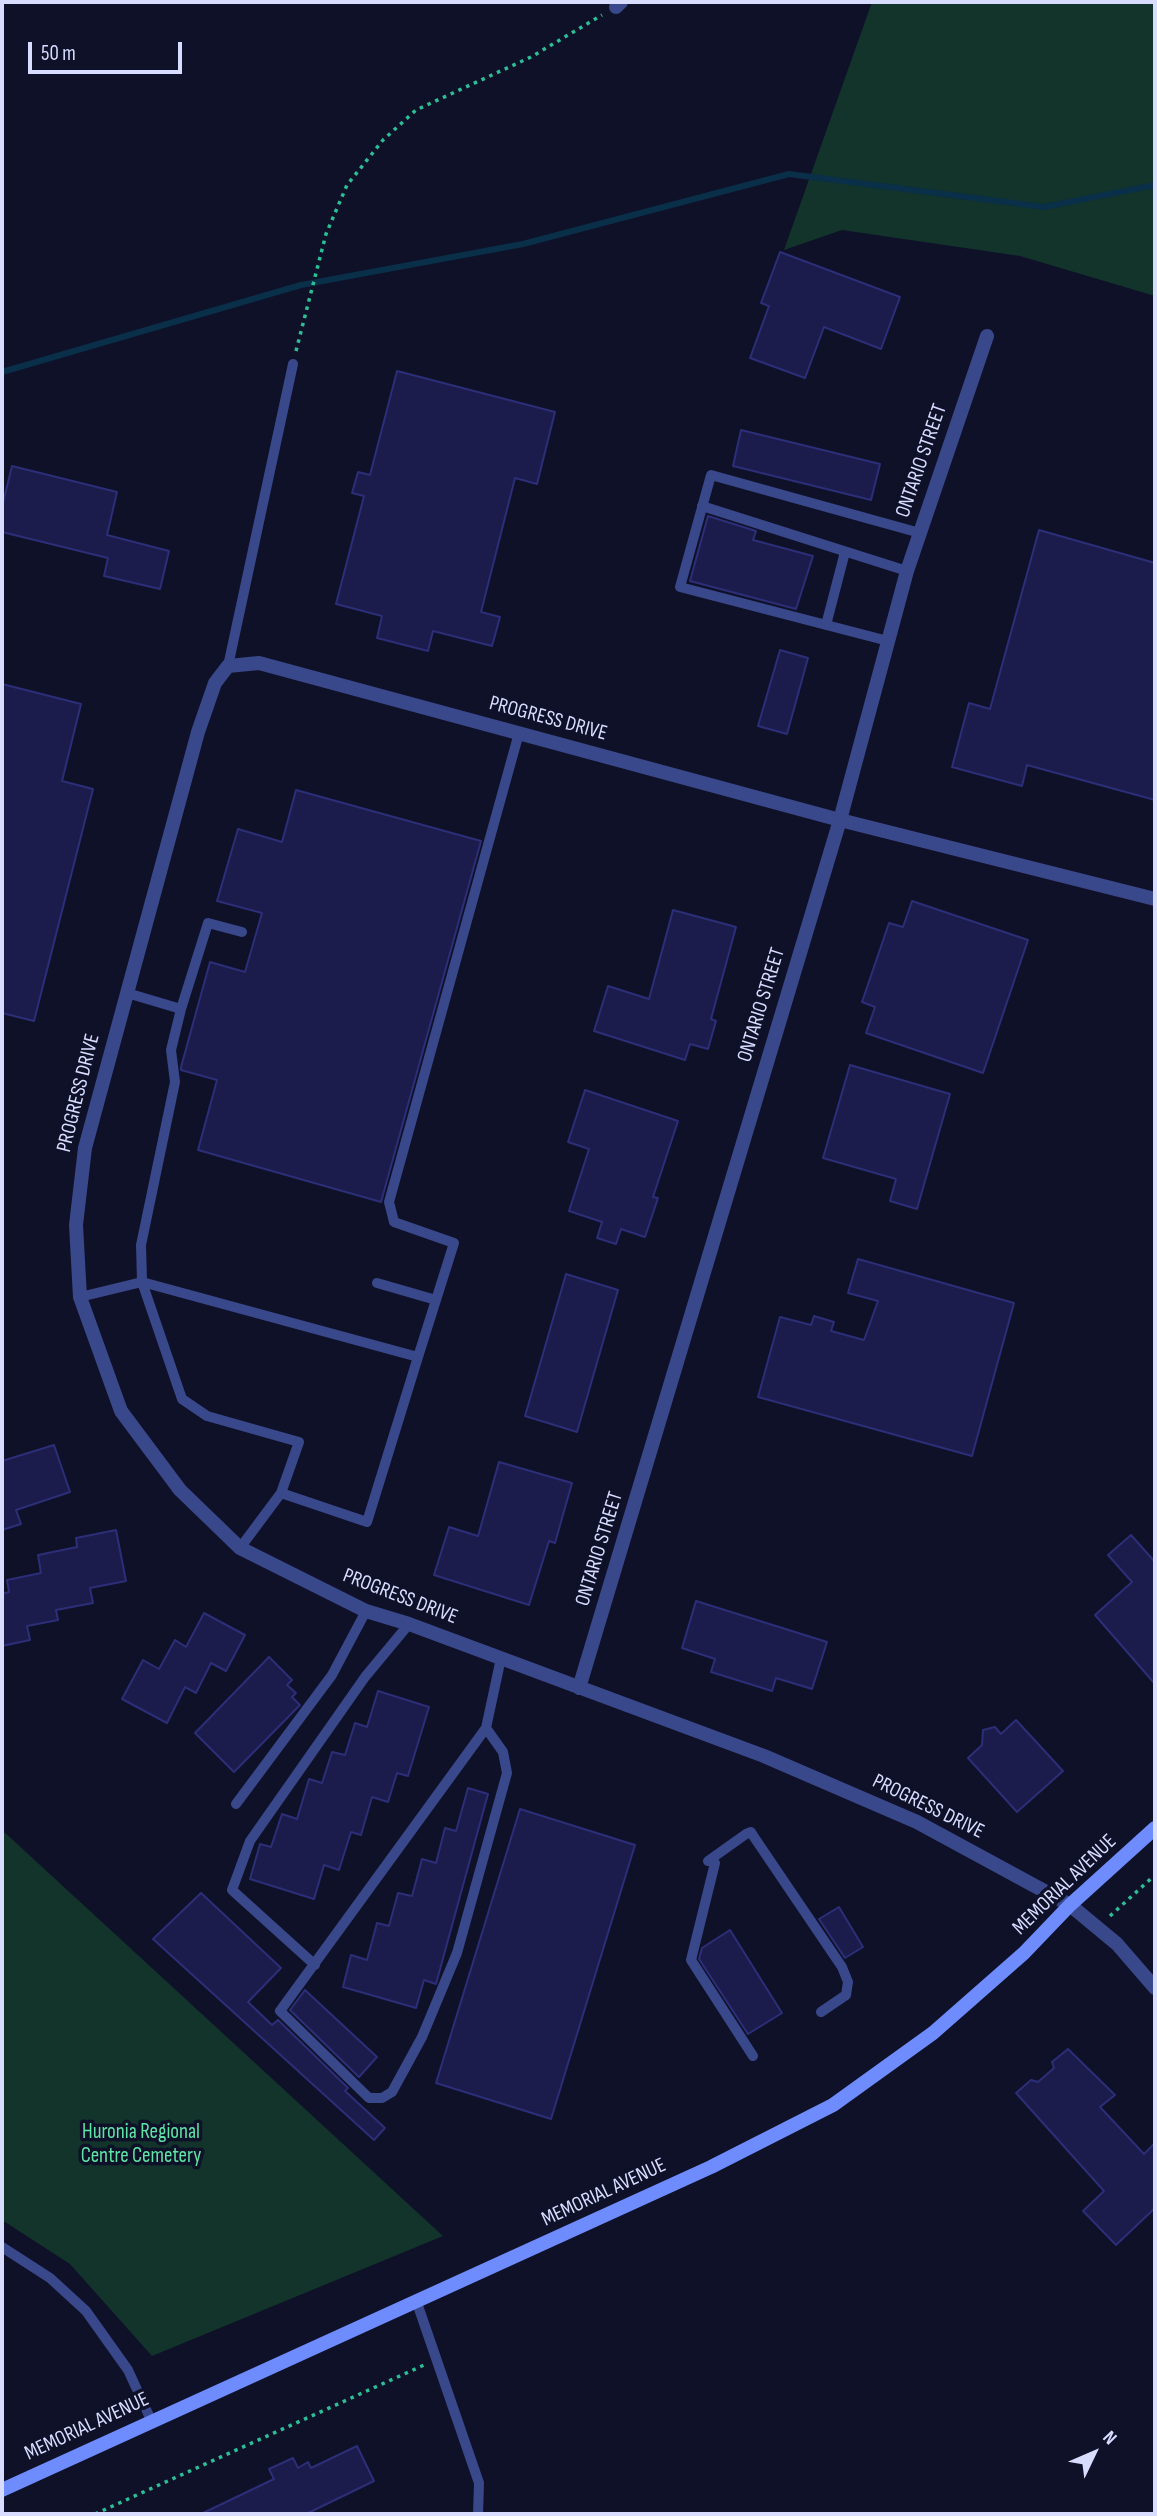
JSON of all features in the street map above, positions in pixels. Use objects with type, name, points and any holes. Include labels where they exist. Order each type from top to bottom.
[{"type":"main road","name":"MEMORIAL AVENUE","points":[[2,2490],[150,2420],[711,2168],[833,2105],[933,2033],[1024,1953],[1070,1905],[1155,1828]]},
{"type":"street","name":"ONTARIO STREET","points":[[579,1688],[840,820],[907,570],[987,335]]},
{"type":"street","name":"PROGRESS DRIVE","points":[[1155,899],[840,820],[259,663],[229,666],[215,683],[198,732],[85,1148],[76,1225],[80,1297],[121,1411],[180,1489],[240,1548],[366,1611],[409,1624],[764,1756],[917,1822],[1070,1905],[1117,1944],[1155,1987]]},
{"type":"lane","points":[[229,666],[293,364]]},
{"type":"lane","points":[[888,641],[680,587],[711,475],[920,533]]},
{"type":"lane","points":[[702,506],[907,570]]},
{"type":"lane","points":[[826,625],[845,552]]},
{"type":"lane","points":[[281,1493],[366,1522],[454,1243],[394,1222],[389,1202],[519,733]]},
{"type":"lane","points":[[240,1548],[281,1493],[299,1442],[207,1416],[182,1399],[142,1282],[141,1245],[175,1082],[171,1050],[208,923],[242,932]]},
{"type":"lane","points":[[127,993],[181,1009]]},
{"type":"lane","points":[[80,1297],[142,1282],[418,1357]]},
{"type":"lane","points":[[377,1283],[436,1300]]},
{"type":"lane","points":[[236,1804],[332,1675],[366,1611]]},
{"type":"lane","points":[[315,1965],[232,1890],[250,1841],[365,1677],[409,1624]]},
{"type":"lane","points":[[486,1728],[503,1752],[507,1773],[504,1792],[443,1991],[392,2092],[382,2098],[369,2098],[280,2011],[486,1728],[501,1658]]},
{"type":"lane","points":[[753,2056],[691,1960],[712,1862],[751,1832],[842,1967],[848,1982],[846,1995],[821,2012]]},
{"type":"lane","points":[[2,2247],[50,2278],[86,2311],[128,2371],[150,2420]]},
{"type":"lane","points":[[416,2300],[479,2483],[478,2514]]},
{"type":"path","points":[[293,364],[302,320],[323,247],[346,185],[383,140],[416,110],[531,57],[619,4]]},
{"type":"path","points":[[1106,1919],[1155,1875]]},
{"type":"path","points":[[95,2514],[435,2360]]},
{"type":"green space","points":[[872,2],[1155,2],[1155,296],[1020,256],[842,230],[784,250]]},
{"type":"green space","name":"Huronia Regional Centre Cemetery","points":[[2,1830],[443,2236],[152,2356],[70,2264],[2,2220]]},
{"type":"building","points":[[780,252],[900,297],[881,349],[824,327],[805,378],[750,358],[769,306],[761,303]]},
{"type":"building","points":[[397,371],[555,412],[537,484],[515,478],[481,612],[500,617],[492,646],[433,631],[428,651],[377,638],[382,616],[336,604],[364,496],[352,493],[358,472],[370,475]]},
{"type":"building","points":[[741,430],[880,464],[871,500],[733,466]]},
{"type":"building","points":[[12,466],[117,492],[107,535],[169,551],[160,589],[104,576],[108,558],[2,532],[2,507]]},
{"type":"building","points":[[708,516],[756,531],[753,540],[813,556],[796,609],[690,581]]},
{"type":"building","points":[[1039,530],[1155,563],[1155,800],[1027,765],[1022,786],[952,767],[969,703],[990,709]]},
{"type":"building","points":[[780,650],[808,658],[787,734],[758,726]]},
{"type":"building","points":[[2,684],[81,704],[62,781],[93,789],[34,1021],[2,1013]]},
{"type":"building","points":[[296,790],[481,841],[381,1202],[198,1150],[217,1080],[181,1070],[210,962],[245,972],[262,913],[217,901],[238,829],[282,842]]},
{"type":"building","points":[[912,901],[1028,940],[983,1073],[866,1033],[875,1007],[862,1002],[889,923],[903,927]]},
{"type":"building","points":[[673,910],[736,927],[711,1019],[716,1021],[708,1049],[690,1044],[685,1060],[594,1031],[608,986],[649,999]]},
{"type":"building","points":[[850,1065],[950,1094],[917,1209],[890,1201],[896,1179],[823,1158]]},
{"type":"building","points":[[585,1090],[678,1121],[653,1197],[658,1198],[645,1237],[621,1229],[616,1244],[597,1238],[602,1222],[569,1211],[589,1149],[568,1142]]},
{"type":"building","points":[[858,1259],[1014,1303],[972,1456],[758,1397],[780,1317],[811,1325],[814,1316],[834,1322],[831,1331],[864,1340],[878,1301],[848,1293]]},
{"type":"building","points":[[566,1274],[618,1290],[577,1432],[525,1416]]},
{"type":"building","points":[[54,1445],[70,1492],[16,1510],[21,1524],[2,1530],[2,1461]]},
{"type":"building","points":[[499,1462],[572,1483],[555,1543],[549,1541],[529,1605],[434,1575],[449,1527],[478,1536]]},
{"type":"building","points":[[116,1530],[126,1581],[90,1588],[93,1603],[56,1610],[58,1620],[27,1626],[30,1640],[2,1646],[2,1594],[9,1592],[7,1580],[41,1573],[38,1555],[77,1547],[76,1538]]},
{"type":"building","points":[[1131,1535],[1155,1562],[1155,1684],[1095,1615],[1132,1582],[1108,1555]]},
{"type":"building","points":[[696,1601],[827,1642],[812,1689],[776,1678],[772,1691],[711,1672],[715,1659],[682,1648]]},
{"type":"building","points":[[204,1613],[245,1635],[226,1671],[211,1663],[196,1693],[185,1687],[167,1723],[122,1699],[143,1660],[159,1669],[175,1640],[186,1647]]},
{"type":"building","points":[[269,1657],[292,1680],[287,1685],[296,1693],[292,1697],[300,1705],[234,1772],[195,1733]]},
{"type":"building","points":[[378,1691],[429,1707],[408,1776],[397,1773],[388,1802],[372,1797],[361,1835],[351,1832],[339,1870],[324,1865],[314,1899],[250,1879],[260,1844],[271,1847],[282,1814],[297,1819],[309,1779],[322,1783],[332,1752],[345,1755],[355,1723],[367,1727]]},
{"type":"building","points":[[1016,1720],[1063,1771],[1017,1812],[968,1758],[982,1745],[983,1730],[995,1727],[1001,1734]]},
{"type":"building","points":[[468,1788],[488,1794],[436,1984],[424,1980],[416,2008],[343,1987],[351,1955],[367,1960],[377,1923],[389,1926],[398,1893],[412,1896],[422,1859],[436,1863],[445,1828],[456,1831]]},
{"type":"building","points":[[520,1809],[635,1845],[551,2119],[436,2083]]},
{"type":"building","points":[[201,1893],[281,1968],[248,2002],[272,2025],[278,2020],[348,2088],[345,2091],[385,2128],[374,2140],[153,1939]]},
{"type":"building","points":[[839,1907],[863,1947],[845,1958],[819,1919]]},
{"type":"building","points":[[730,1930],[782,2013],[748,2034],[699,1959],[702,1948]]},
{"type":"building","points":[[305,1990],[377,2057],[359,2077],[290,2010]]},
{"type":"building","points":[[1068,2049],[1115,2095],[1100,2107],[1144,2154],[1155,2143],[1155,2208],[1116,2245],[1083,2211],[1104,2191],[1016,2093],[1031,2080],[1038,2082],[1054,2068],[1052,2062]]},
{"type":"building","points":[[357,2446],[374,2481],[306,2514],[201,2514],[274,2479],[269,2469],[293,2458],[298,2468],[308,2462],[311,2468]]},
{"type":"waterway","points":[[2,372],[301,285],[523,244],[789,174],[1044,207],[1155,185]]}]
